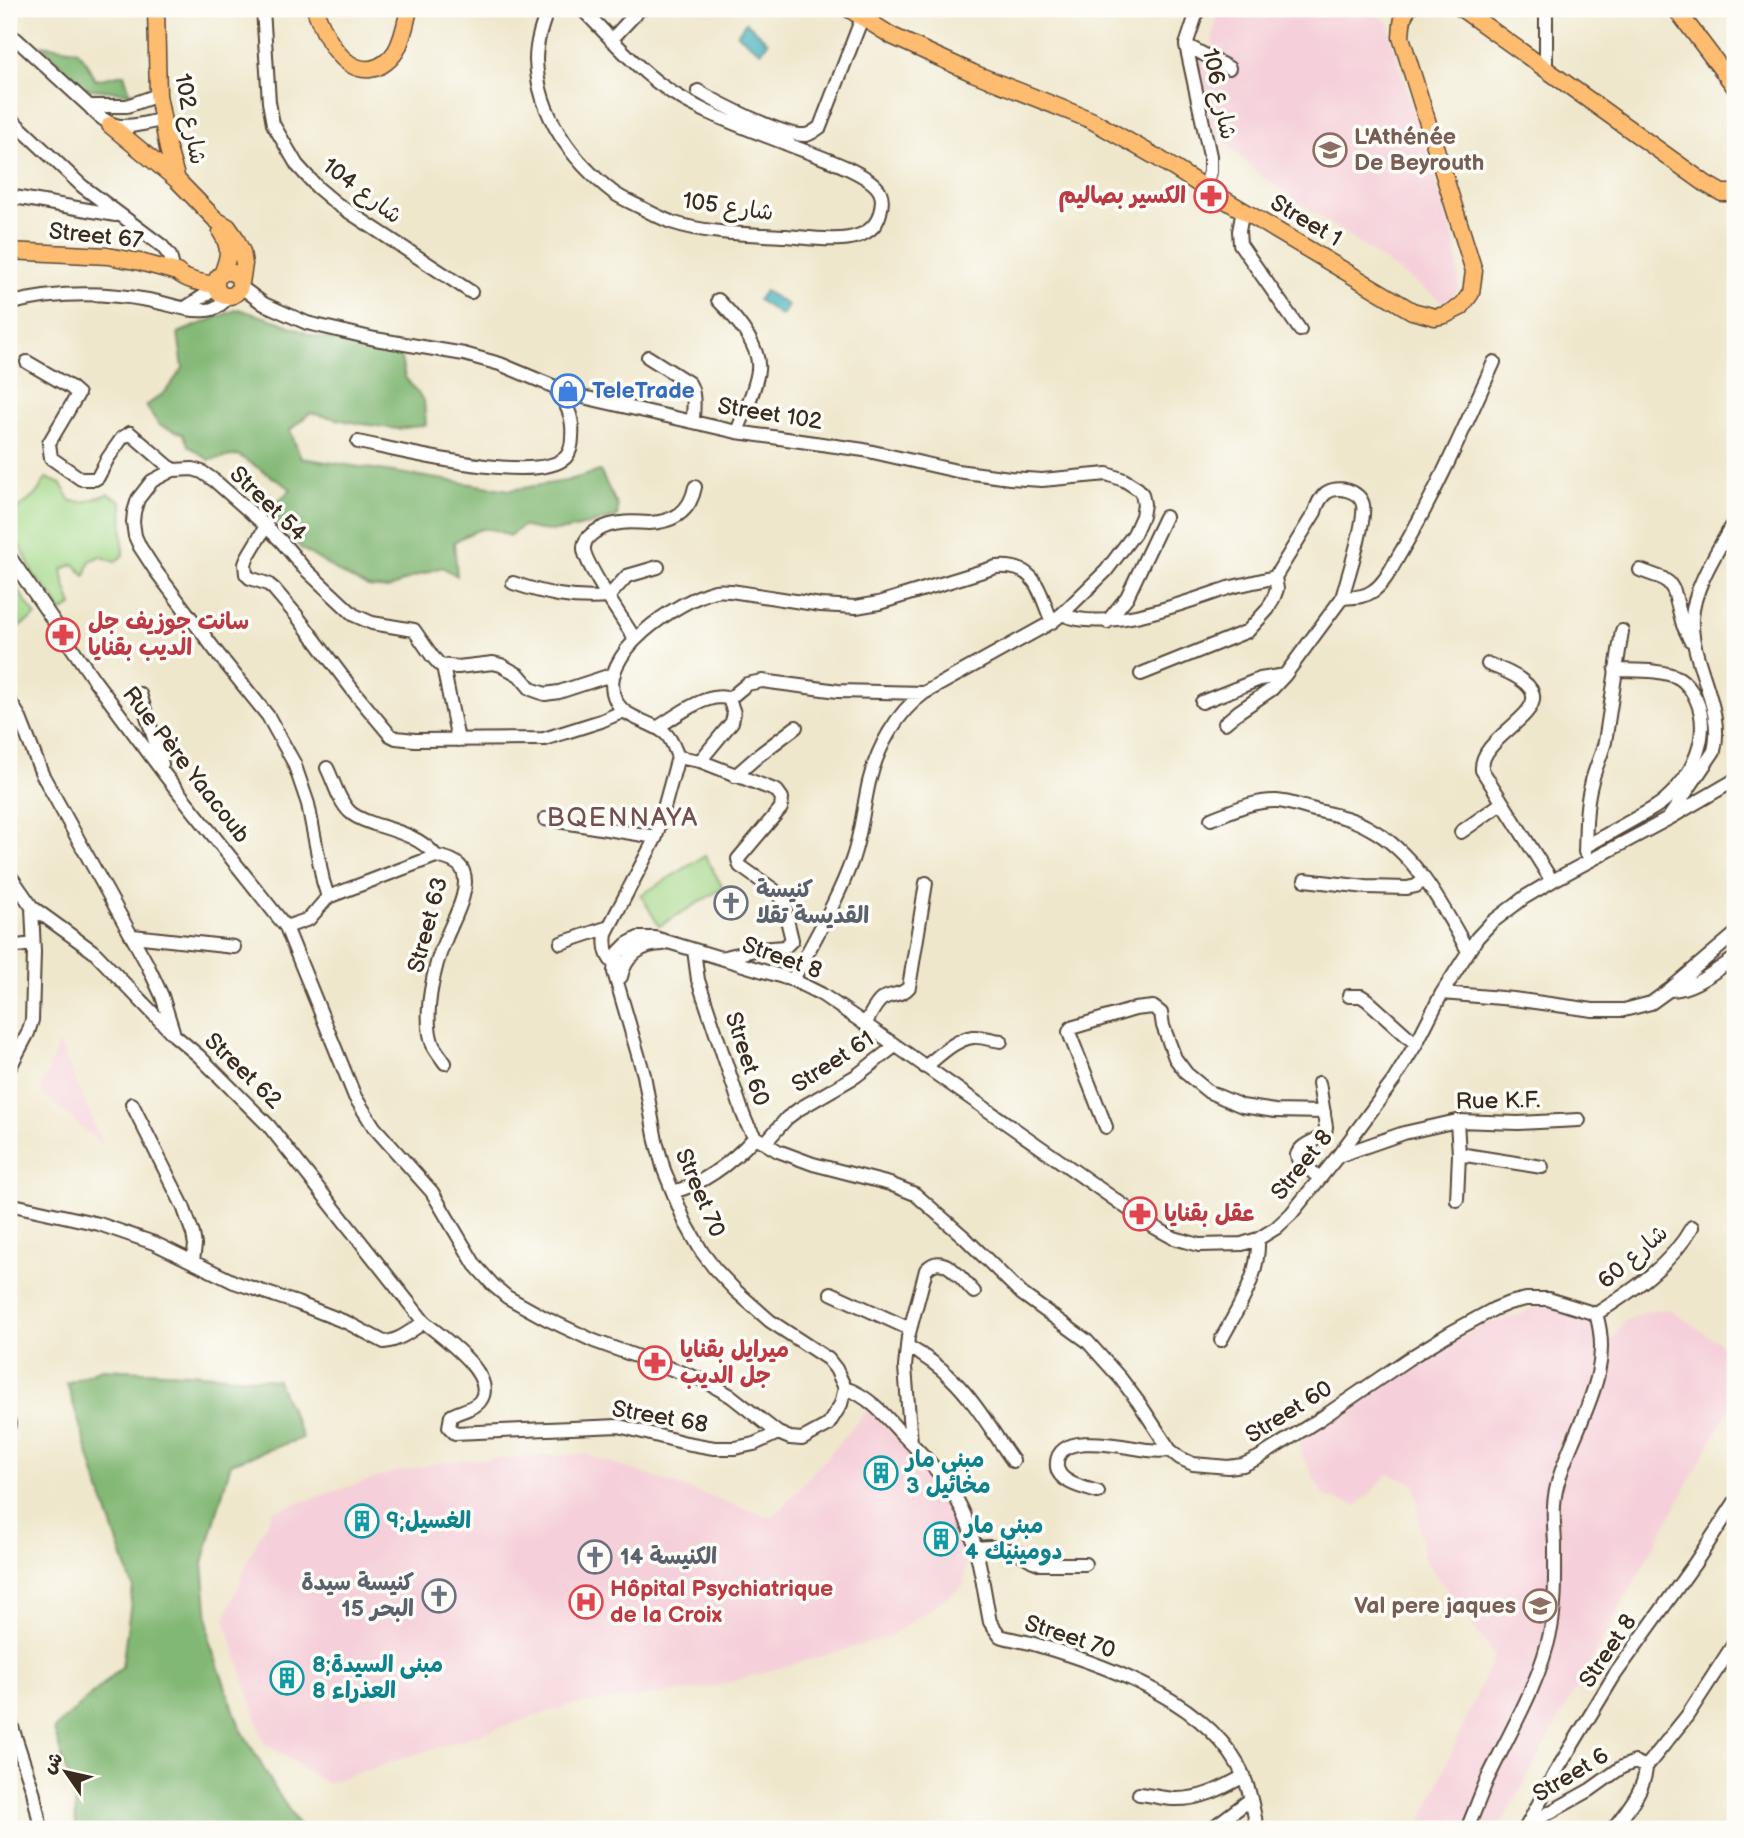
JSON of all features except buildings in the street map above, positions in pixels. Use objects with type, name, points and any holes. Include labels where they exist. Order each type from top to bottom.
[{"type":"main road","name":"شارع 102","points":[[156,9],[158,94],[177,180],[216,220],[229,247],[226,284]]},
{"type":"main road","points":[[315,9],[335,48],[350,64],[362,70],[377,69],[395,53],[410,9]]},
{"type":"main road","name":"Street 1","points":[[855,13],[892,36],[973,73],[1091,120],[1412,311],[1435,317],[1461,307],[1471,293],[1474,271],[1401,37],[1405,12],[1408,9]]},
{"type":"main road","points":[[1462,9],[1706,184],[1722,193],[1735,193]]},
{"type":"main road","points":[[1676,9],[1735,87]]},
{"type":"main road","points":[[110,125],[177,180]]},
{"type":"main road","name":"Street 67","points":[[9,251],[108,256],[175,272],[195,281],[226,284]]},
{"type":"street","name":"شارع 104","points":[[263,9],[273,124],[297,165],[337,204],[471,292]]},
{"type":"street","name":"شارع 105","points":[[548,9],[538,40],[536,60],[541,99],[576,158],[616,194],[671,222],[719,232],[822,239],[852,238],[864,235],[879,218],[881,193],[864,176],[712,115],[647,74],[611,40]]},
{"type":"street","points":[[582,9],[611,40],[640,9]]},
{"type":"street","name":"شارع 106","points":[[1198,9],[1186,46],[1210,156],[1210,172],[1205,188]]},
{"type":"street","points":[[1546,9],[1546,69]]},
{"type":"street","points":[[698,91],[752,119],[796,134],[807,135],[820,127],[855,13]]},
{"type":"street","points":[[9,35],[110,125],[127,126],[162,120]]},
{"type":"street","points":[[1186,46],[1229,68]]},
{"type":"street","points":[[89,106],[127,106],[158,94]]},
{"type":"street","points":[[9,117],[82,186],[168,252],[175,272]]},
{"type":"street","points":[[9,197],[120,215]]},
{"type":"street","points":[[1243,210],[1239,231],[1240,244],[1300,330]]},
{"type":"street","points":[[9,304],[68,295],[117,295],[185,307],[226,284]]},
{"type":"street","name":"Street 102","points":[[226,284],[307,323],[375,340],[464,354],[499,364],[574,395],[737,432],[864,450],[957,471],[1010,478],[1042,480],[1116,475],[1142,494],[1142,516],[1134,534],[1105,572],[1057,618]]},
{"type":"street","points":[[718,300],[743,328],[759,367],[737,432]]},
{"type":"street","points":[[648,357],[692,387],[693,422]]},
{"type":"street","points":[[27,362],[78,394],[49,443],[51,458],[81,479],[94,479],[122,438],[130,433],[173,470],[152,481],[138,499],[134,512],[135,536],[155,570],[279,733],[303,785],[328,897]]},
{"type":"street","points":[[1342,598],[1362,597],[1378,587],[1386,577],[1445,470],[1494,362]]},
{"type":"street","points":[[358,442],[467,463],[509,468],[551,465],[565,457],[571,447],[573,433],[570,411],[554,387]]},
{"type":"street","name":"Street 54","points":[[173,470],[192,469],[215,481],[266,526],[303,567],[354,615],[372,623],[414,630],[435,660],[443,666]]},
{"type":"street","points":[[635,639],[584,553],[584,545],[589,536],[620,523],[652,523],[673,518],[692,501],[695,487]]},
{"type":"street","points":[[1141,674],[1248,631],[1268,609],[1277,589],[1275,577],[1323,495],[1335,489],[1353,492],[1363,505],[1362,520],[1342,598],[1272,689],[1225,723]]},
{"type":"street","points":[[1107,622],[1127,597],[1165,517]]},
{"type":"street","points":[[1668,819],[1714,751],[1717,740],[1711,704],[1695,649],[1692,620],[1694,604],[1709,568],[1735,520]]},
{"type":"street","points":[[266,526],[248,556],[245,564],[246,575],[274,589],[385,729],[396,738],[544,739],[624,711]]},
{"type":"street","name":"Rue Père Yaacoub","points":[[9,556],[92,677],[165,775],[286,927],[355,1097],[374,1127],[432,1192],[475,1265],[507,1297],[594,1341],[705,1381],[732,1396],[778,1433]]},
{"type":"street","points":[[561,943],[608,927],[656,837],[678,757],[670,739],[657,728],[624,711],[614,698],[614,674],[642,632],[687,603],[717,591],[747,592],[821,605],[856,607],[892,599],[996,567],[1008,566],[1023,570],[1034,578],[1057,618]]},
{"type":"street","points":[[513,583],[565,597],[608,597],[628,576],[658,567]]},
{"type":"street","points":[[1640,570],[1670,583],[1683,625],[1695,649]]},
{"type":"street","points":[[793,980],[843,883],[860,834],[869,781],[878,754],[912,702],[1057,618],[1107,622],[1275,577]]},
{"type":"street","points":[[1585,863],[1590,787],[1605,742],[1622,631]]},
{"type":"street","points":[[458,740],[443,666],[470,667],[493,663],[501,665],[519,675],[531,689],[544,694],[559,692],[614,674]]},
{"type":"street","points":[[1488,664],[1520,678],[1532,695],[1530,709],[1490,747],[1481,762],[1484,775],[1552,881]]},
{"type":"street","points":[[1586,846],[1667,799],[1696,757],[1702,735],[1699,705],[1693,692],[1678,678],[1661,673],[1615,670]]},
{"type":"street","points":[[1202,702],[1260,679],[1285,675]]},
{"type":"street","points":[[729,699],[747,684],[762,681],[838,691],[924,693]]},
{"type":"street","points":[[140,694],[165,775]]},
{"type":"street","points":[[657,728],[711,697],[724,696],[729,699],[734,713],[732,722],[700,761]]},
{"type":"street","points":[[9,700],[19,716],[42,774],[133,936],[162,996],[174,1035]]},
{"type":"street","points":[[735,776],[759,754],[796,727]]},
{"type":"street","points":[[678,757],[700,761],[777,791],[782,798],[783,804],[779,812],[737,862],[782,899],[792,940],[785,947],[760,949],[721,958]]},
{"type":"street","points":[[327,768],[344,804],[352,814],[414,838],[429,847],[436,856]]},
{"type":"street","name":"Street 8","points":[[615,964],[619,952],[626,944],[634,939],[650,937],[793,980],[821,994],[865,1024],[1154,1227],[1174,1238],[1199,1245],[1242,1244],[1258,1239],[1292,1214],[1338,1156],[1394,1080],[1442,993],[1477,938],[1491,923],[1525,897],[1552,881],[1735,780]]},
{"type":"street","points":[[1210,819],[1249,805],[1279,801],[1332,814],[1368,827],[1405,856],[1438,900],[1468,951]]},
{"type":"street","points":[[1461,832],[1502,803]]},
{"type":"street","points":[[545,818],[656,837]]},
{"type":"street","name":"Street 63","points":[[286,927],[310,919],[328,897],[436,856],[458,863],[463,869],[466,887],[440,954],[430,1003],[431,1038],[445,1063]]},
{"type":"street","name":"Street 62","points":[[9,874],[32,906],[94,952],[174,1035],[269,1126],[424,1322],[479,1372],[484,1383],[483,1396],[480,1401],[451,1416],[449,1427]]},
{"type":"street","points":[[1305,880],[1366,887],[1406,888],[1416,886],[1424,880]]},
{"type":"street","points":[[865,1024],[879,1002],[903,993],[909,987],[926,883]]},
{"type":"street","points":[[9,1069],[32,1020],[32,906]]},
{"type":"street","name":"Street 70","points":[[608,927],[605,946],[615,964],[614,978],[644,1075],[661,1160],[691,1233],[715,1269],[771,1321],[828,1359],[845,1388],[858,1392],[876,1406],[941,1477],[965,1514],[990,1622],[995,1631],[1000,1636],[1075,1657],[1139,1682],[1191,1713],[1232,1756],[1244,1776],[1257,1829]]},
{"type":"street","points":[[1442,993],[1624,1010],[1651,1003],[1735,934]]},
{"type":"street","points":[[133,936],[234,947]]},
{"type":"street","points":[[9,947],[33,944]]},
{"type":"street","name":"Street 60","points":[[694,950],[698,979],[747,1124],[760,1140]]},
{"type":"street","points":[[1669,990],[1689,986],[1735,958]]},
{"type":"street","points":[[1349,996],[1361,996],[1367,1000],[1416,1044]]},
{"type":"street","points":[[1106,1127],[1070,1030],[1135,1009],[1153,1007],[1161,1013],[1175,1058],[1187,1074],[1209,1092],[1242,1106],[1275,1111],[1324,1112]]},
{"type":"street","points":[[925,1067],[963,1040],[973,1037],[1001,1041]]},
{"type":"street","name":"Street 61","points":[[673,1192],[689,1188],[708,1178],[799,1109],[856,1076],[895,1046]]},
{"type":"street","points":[[1319,1083],[1325,1133],[1300,1148],[1297,1155],[1319,1178]]},
{"type":"street","points":[[132,1104],[183,1206],[194,1234],[193,1261]]},
{"type":"street","name":"Rue K.F.","points":[[1338,1156],[1404,1133],[1457,1121],[1518,1123],[1579,1120]]},
{"type":"street","points":[[1457,1121],[1460,1154],[1457,1200]]},
{"type":"street","points":[[760,1140],[778,1151],[813,1164],[890,1184],[915,1194],[1022,1294],[1087,1341],[1121,1379],[1170,1450]]},
{"type":"street","points":[[1460,1154],[1542,1167]]},
{"type":"street","points":[[9,1204],[99,1224],[154,1243],[234,1282],[348,1323],[384,1342],[397,1339],[424,1322]]},
{"type":"street","name":"شارع 60","points":[[1596,1314],[1667,1261],[1686,1239],[1692,1227]]},
{"type":"street","points":[[1221,1340],[1250,1285],[1258,1261],[1258,1239]]},
{"type":"street","points":[[911,1443],[905,1367],[910,1329],[926,1270],[934,1263],[941,1262],[974,1293]]},
{"type":"street","points":[[831,1293],[910,1329]]},
{"type":"street","name":"Street 60","points":[[1170,1450],[1193,1464],[1228,1467],[1242,1465],[1309,1426],[1450,1333],[1509,1303],[1526,1298],[1548,1299],[1596,1314]]},
{"type":"street","points":[[1467,1829],[1542,1664],[1551,1628],[1556,1590],[1554,1499],[1601,1367],[1601,1329],[1596,1314]]},
{"type":"street","points":[[907,1346],[953,1379],[978,1408],[1013,1461]]},
{"type":"street","points":[[778,1433],[797,1439],[809,1437],[828,1425],[841,1405],[845,1388]]},
{"type":"street","name":"Street 68","points":[[449,1427],[455,1433],[460,1433],[619,1426],[714,1448],[744,1447],[778,1433]]},
{"type":"street","points":[[1098,1492],[1070,1482],[1059,1474],[1058,1456],[1063,1450],[1087,1443],[1112,1444],[1151,1451],[1170,1450]]},
{"type":"street","name":"Street 8","points":[[1527,1827],[1553,1775],[1614,1676],[1735,1502]]},
{"type":"street","points":[[975,1548],[1016,1551],[1041,1564],[1085,1564]]},
{"type":"street","points":[[1646,1767],[1687,1717],[1735,1642]]},
{"type":"street","points":[[9,1718],[33,1791],[41,1829]]},
{"type":"street","name":"Street 6","points":[[1527,1827],[1590,1790],[1622,1767],[1635,1762],[1646,1767],[1646,1776],[1613,1829]]},
{"type":"street","points":[[1139,1794],[1174,1799],[1203,1796],[1244,1776]]},
{"type":"street","points":[[1211,1829],[1251,1799]]},
{"type":"shaded area","name":"L'Athénée De Beyrouth","points":[[1218,9],[1370,9],[1390,24],[1390,36],[1456,245],[1459,288],[1446,304],[1260,175],[1207,125],[1187,46],[1233,71],[1212,42]]},
{"type":"shaded area","points":[[59,1042],[104,1147],[40,1091]]},
{"type":"shaded area","name":"Val pere jaques","points":[[1540,1303],[1576,1310],[1609,1344],[1626,1320],[1646,1312],[1670,1310],[1735,1353],[1735,1398],[1499,1829],[1418,1829],[1494,1655],[1423,1557],[1415,1484],[1388,1474],[1358,1506],[1323,1496],[1298,1447],[1308,1432],[1483,1325],[1520,1315]]},
{"type":"shaded area","name":"Hôpital Psychiatrique de la Croix","points":[[869,1409],[971,1522],[964,1585],[889,1637],[710,1688],[567,1706],[326,1783],[264,1743],[225,1619],[251,1553],[273,1511],[395,1472],[451,1461],[586,1454],[773,1518]]},
{"type":"green space","points":[[42,45],[76,50],[85,60],[95,80],[124,74],[130,93],[82,88]]},
{"type":"green space","points":[[238,309],[313,336],[400,355],[405,377],[424,401],[426,425],[398,429],[310,413],[290,430],[301,458],[510,490],[566,481],[600,471],[618,507],[617,517],[560,531],[523,526],[509,536],[493,530],[475,531],[454,542],[457,576],[442,567],[388,589],[368,587],[342,574],[302,549],[268,511],[291,489],[238,455],[209,460],[189,446],[183,434],[159,425],[146,406],[165,392],[183,368],[178,333]]},
{"type":"green space","points":[[46,478],[61,484],[71,501],[84,502],[108,494],[122,501],[123,555],[115,562],[100,556],[90,561],[85,576],[74,564],[62,569],[72,606],[61,612],[54,598],[34,575],[23,551],[9,533],[12,515],[35,495]]},
{"type":"green space","points":[[9,577],[36,616],[9,633]]},
{"type":"green space","points":[[705,856],[723,888],[659,926],[641,895]]},
{"type":"green space","points":[[101,1369],[277,1380],[303,1438],[231,1463],[203,1563],[210,1643],[240,1727],[301,1829],[76,1829],[75,1803],[54,1729],[122,1667],[133,1587],[67,1383]]},
{"type":"water","points":[[746,22],[768,42],[761,52],[737,34]]},
{"type":"water","points":[[765,291],[788,305],[782,316],[758,300]]},
{"type":"place","name":"L'Athénée De Beyrouth","points":[[1330,150]]},
{"type":"place","name":"الكسير بصاليم","points":[[1211,196]]},
{"type":"place","name":"TeleTrade","points":[[568,391]]},
{"type":"place","name":"سانت جوزيف جل الديب بقنايا","points":[[63,635]]},
{"type":"place","name":"كنيسة القديسة تقلا","points":[[731,903]]},
{"type":"place","name":"عقل بقنايا","points":[[1140,1214]]},
{"type":"place","name":"ميرايل بقنايا جل الديب","points":[[655,1363]]},
{"type":"place","name":"مبنى مار مخائيل 3","points":[[881,1473]]},
{"type":"place","name":"الغسيل;9","points":[[362,1521]]},
{"type":"place","name":"مبنى مار دومينيك 4","points":[[941,1539]]},
{"type":"place","name":"الكنيسة 14","points":[[595,1557]]},
{"type":"place","name":"كنيسة سيدة البحر 15","points":[[439,1596]]},
{"type":"place","name":"Hôpital Psychiatrique de la Croix","points":[[586,1602]]},
{"type":"place","name":"Val pere jaques","points":[[1540,1606]]},
{"type":"place","name":"8;مبنى السيدة العذراء 8","points":[[287,1678]]},
{"type":"district","name":"BQENNAYA","points":[[623,818]]}]
